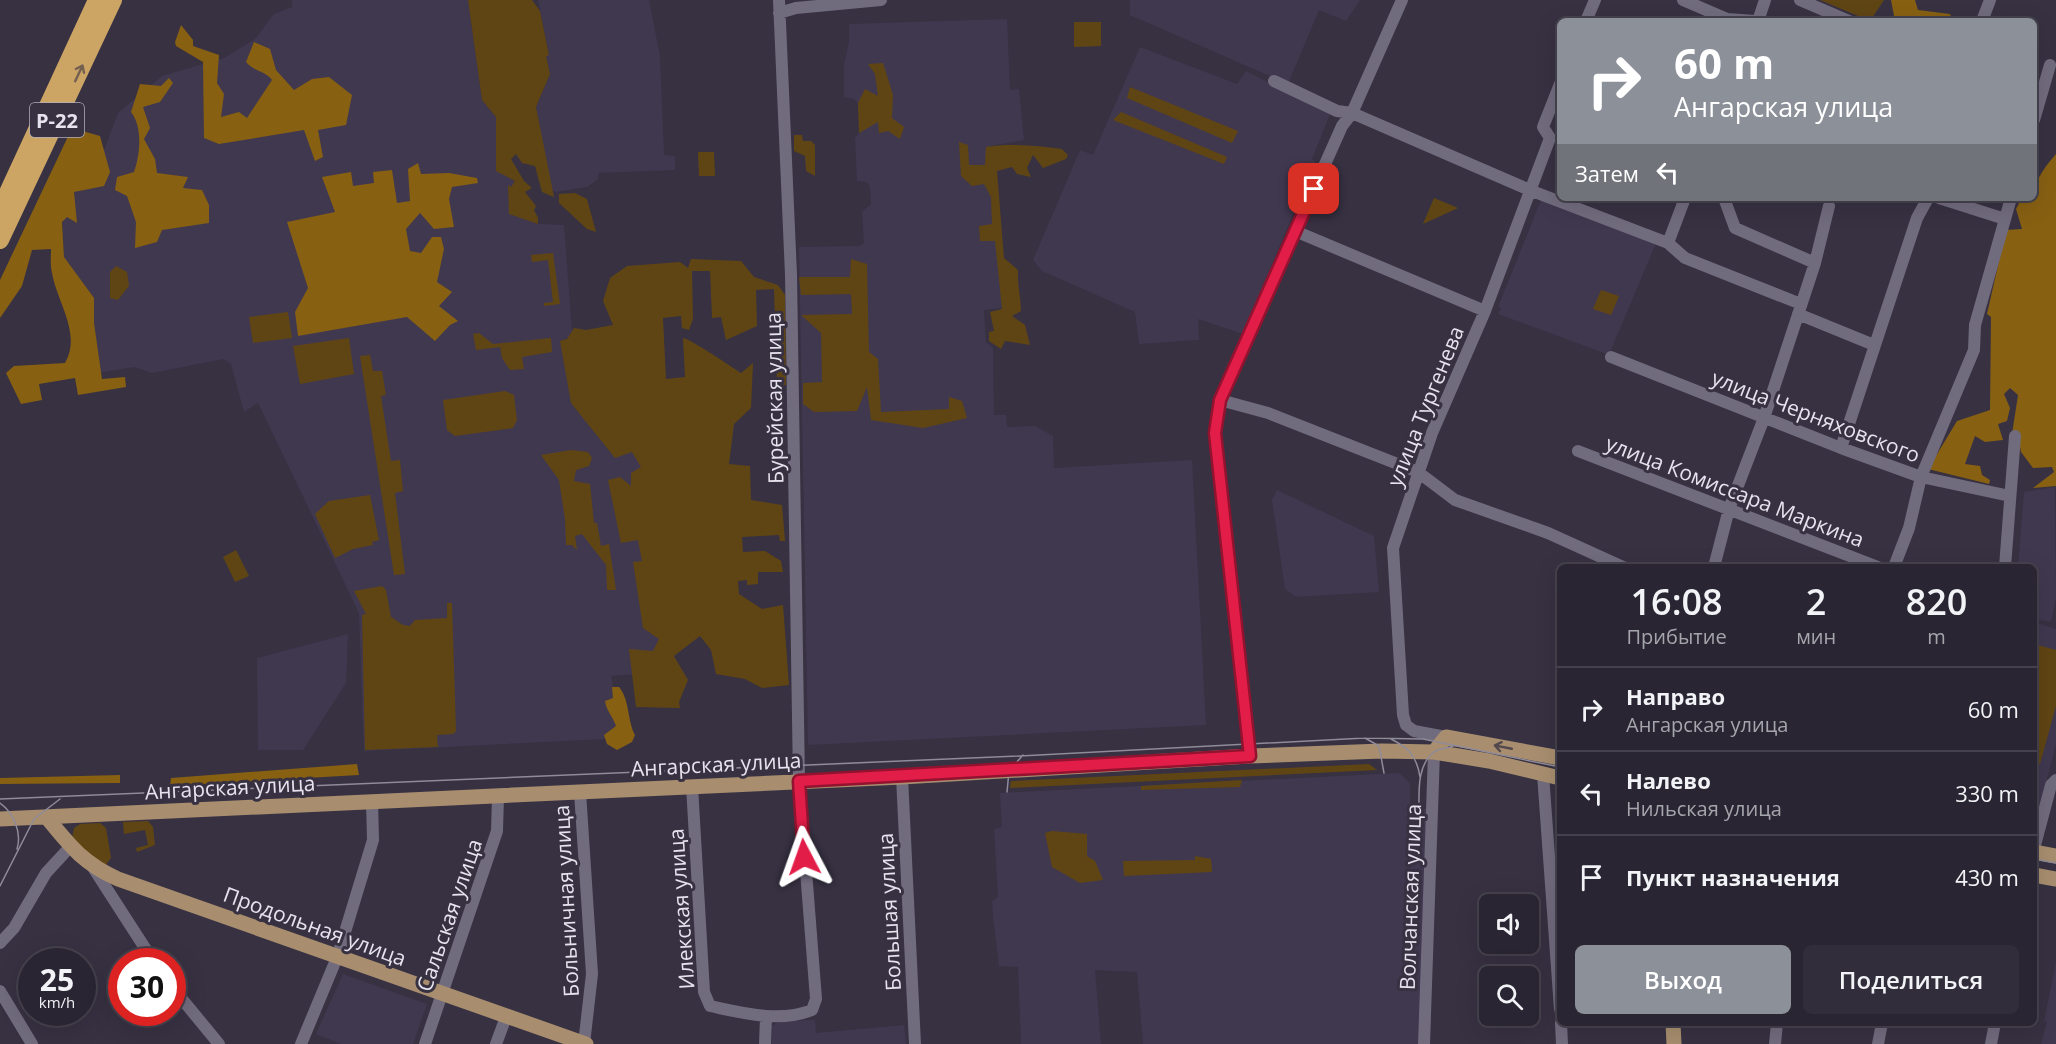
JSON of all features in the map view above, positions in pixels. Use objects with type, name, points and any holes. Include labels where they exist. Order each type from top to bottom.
[{"type":"highway","name":"Р-22","points":[[0,210],[97,0]]},
{"type":"highway","name":"Р-22","points":[[0,240],[113,0]]},
{"type":"main road","name":"Ангарская улица","points":[[1439,742],[1489,761],[1557,777]]},
{"type":"main road","name":"Ангарская улица","points":[[0,819],[48,819],[372,801],[902,777],[1439,742],[1557,758]]},
{"type":"main road","name":"Продольная улица","points":[[48,819],[70,848],[94,869],[338,955],[442,995],[585,1044]]},
{"type":"main road","points":[[2037,851],[2056,856]]},
{"type":"main road","points":[[2037,876],[2056,879]]},
{"type":"main road","points":[[1674,1026],[1674,1044]]},
{"type":"street","name":"Бурейская улица","points":[[766,1017],[801,1014],[812,1010],[816,999],[799,781],[791,275],[778,0]]},
{"type":"street","points":[[780,13],[796,8],[881,0]]},
{"type":"street","points":[[1250,756],[1215,433],[1220,400],[1342,126],[1352,113],[1402,0]]},
{"type":"street","points":[[1587,18],[1595,0]]},
{"type":"street","points":[[1683,0],[1725,18]]},
{"type":"street","points":[[1757,18],[1765,0]]},
{"type":"street","points":[[1800,0],[1843,18]]},
{"type":"street","points":[[1983,18],[1990,0]]},
{"type":"street","points":[[2037,110],[2050,65]]},
{"type":"street","points":[[1274,81],[1337,111],[1352,113],[1557,201]]},
{"type":"street","name":"улица Тургенева","points":[[1439,742],[1406,725],[1403,715],[1393,548],[1432,433],[1485,310],[1532,191],[1550,138],[1543,127],[1557,92]]},
{"type":"street","points":[[1543,127],[1557,132]]},
{"type":"street","points":[[1558,201],[1668,243],[1685,258],[1874,345]]},
{"type":"street","points":[[1668,243],[1684,201]]},
{"type":"street","points":[[1725,201],[1735,228],[1815,263]]},
{"type":"street","points":[[1841,448],[1917,218],[1926,201]]},
{"type":"street","points":[[1948,201],[2005,219]]},
{"type":"street","points":[[1895,564],[1909,528],[1921,477],[1974,350],[1975,325],[2010,201]]},
{"type":"street","points":[[1715,564],[1730,509],[1764,418],[1815,263],[1829,206]]},
{"type":"street","points":[[1295,231],[1485,310]]},
{"type":"street","name":"улица Черняховского","points":[[1611,357],[1841,448],[1921,477],[2010,496]]},
{"type":"street","points":[[1220,400],[1268,413],[1418,472],[1455,500],[1548,533],[1616,564]]},
{"type":"street","points":[[2005,564],[2015,436]]},
{"type":"street","name":"улица Комиссара Маркина","points":[[1578,451],[1870,564]]},
{"type":"street","name":"Волчанская улица","points":[[1424,1044],[1439,742]]},
{"type":"street","points":[[1543,774],[1557,968]]},
{"type":"street","name":"Большая улица","points":[[902,777],[915,1044]]},
{"type":"street","points":[[2037,839],[2051,785],[2056,780]]},
{"type":"street","name":"Илекская улица","points":[[692,786],[704,992],[710,1006],[766,1017]]},
{"type":"street","name":"Больничная улица","points":[[579,792],[592,974],[585,1044]]},
{"type":"street","name":"Сальская улица","points":[[424,1044],[498,831],[498,796]]},
{"type":"street","points":[[302,1044],[338,955],[373,840],[372,801]]},
{"type":"street","points":[[0,943],[14,928],[46,873],[70,848]]},
{"type":"street","points":[[94,869],[145,948]]},
{"type":"street","points":[[0,991],[32,1044]]},
{"type":"street","points":[[186,1004],[219,1044]]},
{"type":"street","points":[[496,1044],[506,1017]]},
{"type":"street","points":[[765,1044],[766,1017]]},
{"type":"street","points":[[1561,1026],[1563,1044]]},
{"type":"street","points":[[1775,1044],[1777,1026]]},
{"type":"street","points":[[1878,1044],[1881,1026]]},
{"type":"street","points":[[1991,1044],[1994,1026]]},
{"type":"shaded area","points":[[292,0],[468,0],[482,100],[496,117],[497,170],[515,181],[511,188],[510,214],[538,224],[564,225],[572,331],[567,339],[560,341],[637,442],[676,643],[672,671],[611,676],[625,738],[364,751],[359,613],[258,403],[244,412],[231,364],[223,359],[152,373],[134,367],[85,375],[66,303],[62,209],[100,161],[118,113],[162,76],[224,58],[255,39],[274,14],[292,7]]},
{"type":"shaded area","points":[[468,0],[532,0],[540,11],[549,55],[546,56],[550,74],[536,107],[554,197],[542,192],[535,166],[522,163],[516,154],[511,159],[524,181],[532,188],[525,192],[536,206],[534,210],[538,224],[509,214],[508,185],[511,187],[515,181],[496,171],[496,117],[482,100]]},
{"type":"shaded area","points":[[538,0],[649,0],[660,56],[664,155],[675,156],[675,170],[598,173],[598,179],[587,187],[555,192],[550,187],[536,107],[550,74],[546,55],[549,54]]},
{"type":"shaded area","points":[[1130,0],[1360,0],[1346,21],[1319,10],[1288,84],[1130,15]]},
{"type":"shaded area","points":[[1820,0],[1884,0],[1872,18],[1863,18]]},
{"type":"shaded area","points":[[1891,0],[1915,0],[1918,10],[1950,14],[1952,18],[1894,18]]},
{"type":"shaded area","points":[[1007,19],[1010,90],[1019,89],[1024,140],[990,146],[1008,307],[984,310],[986,342],[993,348],[994,415],[1006,415],[1007,427],[1035,426],[1053,436],[1054,468],[1192,460],[1206,725],[808,745],[799,247],[860,246],[864,243],[862,212],[871,204],[870,188],[867,182],[857,181],[855,138],[859,133],[858,103],[854,99],[844,97],[844,65],[849,42],[849,24]]},
{"type":"shaded area","points":[[1074,22],[1101,22],[1101,46],[1074,47]]},
{"type":"shaded area","points":[[181,25],[193,40],[193,46],[219,55],[217,83],[224,94],[221,117],[239,112],[247,118],[272,80],[246,62],[254,42],[270,49],[276,70],[294,90],[312,79],[329,77],[352,95],[346,125],[318,130],[323,157],[315,161],[304,130],[219,144],[204,138],[203,62],[176,46],[175,42]]},
{"type":"shaded area","points":[[1140,47],[1237,84],[1246,71],[1330,114],[1312,159],[1315,161],[1243,334],[1198,319],[1199,340],[1139,344],[1135,312],[1042,271],[1033,260],[1080,150],[1093,155]]},
{"type":"shaded area","points":[[883,63],[893,95],[892,118],[904,127],[900,139],[888,131],[879,133],[878,122],[859,133],[858,103],[865,89],[878,96],[875,74],[868,64]]},
{"type":"shaded area","points":[[169,78],[173,83],[160,102],[143,107],[150,128],[144,139],[155,159],[157,173],[188,177],[183,188],[202,190],[209,205],[209,223],[162,230],[157,242],[135,248],[136,222],[127,196],[115,190],[117,177],[134,172],[136,165],[139,133],[131,112],[140,84],[161,86]]},
{"type":"shaded area","points":[[1130,87],[1238,131],[1232,143],[1127,98]]},
{"type":"shaded area","points":[[1121,112],[1227,157],[1224,164],[1113,120]]},
{"type":"shaded area","points":[[72,128],[100,136],[110,172],[104,186],[74,192],[77,223],[67,217],[62,222],[64,257],[94,298],[94,323],[102,379],[125,377],[126,387],[78,395],[75,378],[39,384],[42,400],[21,404],[6,373],[14,366],[65,363],[70,352],[70,329],[52,273],[51,249],[32,250],[22,286],[0,318],[0,280]]},
{"type":"shaded area","points":[[794,135],[802,135],[803,141],[811,141],[815,145],[815,176],[806,171],[805,156],[794,151]]},
{"type":"shaded area","points":[[959,142],[968,145],[969,165],[985,165],[986,147],[1005,145],[1062,149],[1068,155],[1066,159],[1043,168],[1033,155],[1027,168],[1031,177],[1017,174],[1012,167],[997,171],[1004,258],[1018,270],[1021,311],[1012,316],[1025,325],[1030,345],[1005,341],[1001,349],[989,341],[989,332],[994,331],[990,312],[1002,309],[995,241],[980,241],[979,226],[992,224],[991,197],[984,184],[972,186],[961,176]]},
{"type":"shaded area","points":[[698,152],[714,152],[715,176],[699,176]]},
{"type":"shaded area","points":[[2056,154],[2056,486],[2033,488],[2054,472],[2052,467],[2033,468],[2021,452],[2018,437],[2012,434],[2018,395],[2010,388],[2004,394],[2010,408],[2007,421],[1998,424],[2003,440],[1985,442],[1975,436],[1965,464],[1980,466],[1982,475],[1990,480],[1989,484],[1928,469],[1957,421],[1990,410],[1991,317],[1987,314],[2006,230],[2022,229],[2016,209],[2020,201],[2037,201],[2037,183]]},
{"type":"shaded area","points":[[418,163],[421,174],[449,173],[477,178],[478,183],[452,187],[449,199],[454,227],[434,229],[420,213],[406,229],[410,251],[421,253],[432,237],[441,237],[444,249],[437,282],[452,292],[439,306],[458,321],[450,325],[435,341],[407,317],[298,336],[295,312],[308,288],[287,222],[335,212],[322,177],[351,172],[353,186],[374,183],[373,172],[392,170],[397,203],[410,201],[408,169]]},
{"type":"shaded area","points":[[575,193],[587,199],[596,232],[587,229],[559,203],[559,194]]},
{"type":"shaded area","points":[[1434,198],[1458,208],[1423,224]]},
{"type":"shaded area","points":[[1541,200],[1657,241],[1611,350],[1607,354],[1498,314],[1501,308],[1498,307]]},
{"type":"shaded area","points":[[553,253],[560,304],[544,306],[544,303],[553,302],[548,260],[532,262],[531,255]]},
{"type":"shaded area","points":[[691,259],[741,261],[754,277],[778,285],[785,295],[786,385],[777,384],[774,289],[756,290],[757,326],[726,340],[721,317],[712,318],[710,271],[692,271],[693,319],[689,330],[682,328],[681,316],[663,318],[666,379],[685,377],[683,338],[741,373],[753,363],[751,408],[734,424],[729,464],[750,466],[751,500],[782,505],[785,541],[780,541],[779,535],[742,537],[743,552],[765,551],[781,561],[783,572],[758,572],[758,584],[747,585],[747,580],[738,581],[739,594],[762,609],[783,605],[789,685],[762,688],[745,679],[716,674],[711,650],[700,636],[674,656],[688,680],[679,702],[680,708],[636,707],[629,649],[653,651],[659,639],[643,628],[633,562],[642,561],[638,540],[621,543],[608,480],[620,477],[631,486],[631,473],[641,467],[632,452],[615,458],[571,403],[560,341],[567,339],[574,328],[586,330],[613,325],[603,301],[610,278],[627,266],[680,262],[688,268]]},
{"type":"shaded area","points":[[851,259],[867,264],[869,352],[878,359],[881,412],[949,409],[949,397],[962,401],[967,418],[923,428],[871,420],[867,387],[857,411],[814,412],[803,404],[803,383],[822,382],[821,333],[801,315],[852,314],[851,294],[801,295],[799,277],[850,277]]},
{"type":"shaded area","points":[[116,266],[127,272],[129,286],[118,300],[110,298],[110,272]]},
{"type":"shaded area","points":[[1601,290],[1619,296],[1611,315],[1593,309]]},
{"type":"shaded area","points":[[288,312],[292,338],[253,343],[249,317]]},
{"type":"shaded area","points":[[479,333],[493,344],[551,338],[552,352],[522,357],[524,369],[510,370],[502,358],[500,347],[476,350],[473,334]]},
{"type":"shaded area","points":[[349,338],[354,374],[300,384],[293,346]]},
{"type":"shaded area","points":[[370,355],[373,371],[382,371],[386,395],[381,396],[391,461],[400,460],[403,491],[395,493],[405,574],[394,575],[360,356]]},
{"type":"shaded area","points":[[505,391],[514,395],[517,420],[513,428],[455,436],[447,430],[443,400]]},
{"type":"shaded area","points":[[571,450],[588,452],[592,458],[589,466],[576,470],[574,481],[590,484],[594,523],[597,523],[601,546],[609,544],[616,590],[607,590],[606,565],[582,534],[575,536],[577,550],[572,545],[566,545],[559,480],[541,455]]},
{"type":"shaded area","points":[[2055,487],[2056,598],[2051,622],[2037,620],[2037,564],[2018,564],[2024,492]]},
{"type":"shaded area","points":[[1277,490],[1374,536],[1379,592],[1296,597],[1285,589],[1272,500]]},
{"type":"shaded area","points":[[370,495],[379,540],[372,542],[373,545],[353,549],[335,558],[315,514],[329,501]]},
{"type":"shaded area","points":[[236,550],[249,576],[235,582],[223,557]]},
{"type":"shaded area","points":[[382,586],[386,590],[391,617],[403,625],[410,626],[415,620],[447,618],[447,603],[452,603],[456,731],[453,734],[437,735],[438,747],[365,750],[362,615],[366,614],[354,591]]},
{"type":"shaded area","points":[[2037,623],[2056,629],[2056,745],[2037,817]]},
{"type":"shaded area","points":[[348,634],[346,683],[303,750],[258,750],[257,658]]},
{"type":"shaded area","points":[[2037,645],[2056,650],[2056,706],[2040,764],[2037,763]]},
{"type":"shaded area","points":[[612,687],[619,687],[623,692],[635,735],[632,742],[617,750],[607,744],[604,735],[616,726],[605,701],[613,698]]},
{"type":"shaded area","points":[[357,764],[359,775],[170,786],[171,778]]},
{"type":"shaded area","points":[[1369,764],[1377,770],[1010,788],[1011,781]]},
{"type":"shaded area","points":[[1399,773],[1410,783],[1410,809],[1426,809],[1418,1044],[1143,1044],[1137,972],[1095,970],[1101,1044],[1021,1044],[1018,967],[999,966],[993,917],[992,901],[998,897],[994,829],[1002,827],[1000,793]]},
{"type":"shaded area","points":[[120,775],[120,783],[0,784],[0,778]]},
{"type":"shaded area","points":[[1242,780],[1240,787],[1141,790],[1141,786]]},
{"type":"shaded area","points":[[148,821],[153,827],[155,845],[137,852],[136,848],[148,845],[145,830],[124,834],[123,822]]},
{"type":"shaded area","points":[[100,823],[106,828],[111,858],[105,866],[79,848],[72,838],[74,828],[80,824]]},
{"type":"shaded area","points":[[1052,831],[1087,834],[1087,856],[1095,861],[1103,880],[1080,883],[1052,867],[1045,833]]},
{"type":"shaded area","points":[[1195,856],[1211,859],[1212,872],[1124,876],[1123,861],[1195,860]]},
{"type":"shaded area","points":[[2056,962],[2056,1044],[2041,1044],[2047,1022],[2044,1021]]},
{"type":"shaded area","points":[[343,974],[427,1004],[413,1044],[341,1044],[316,1034]]},
{"type":"shaded area","points":[[815,1020],[816,1033],[904,1025],[906,1044],[772,1044],[772,1026],[780,1021]]},
{"type":"tram line","points":[[1365,738],[1379,746],[1384,773]]},
{"type":"tram line","points":[[0,799],[1020,756],[1365,738],[1423,739],[1557,766]]},
{"type":"tram line","points":[[1391,739],[1411,754],[1417,764],[1420,777]]},
{"type":"tram line","points":[[1419,809],[1420,779],[1424,764],[1434,752],[1453,746]]},
{"type":"tram line","points":[[1007,792],[1009,771],[1023,755]]},
{"type":"tram line","points":[[0,886],[34,819],[60,799]]},
{"type":"tram line","points":[[0,803],[16,824],[17,849]]},
{"type":"tram line","points":[[2037,860],[2056,863]]},
{"type":"route","points":[[804,857],[799,781],[1250,756],[1215,433],[1220,400],[1314,189]]}]
